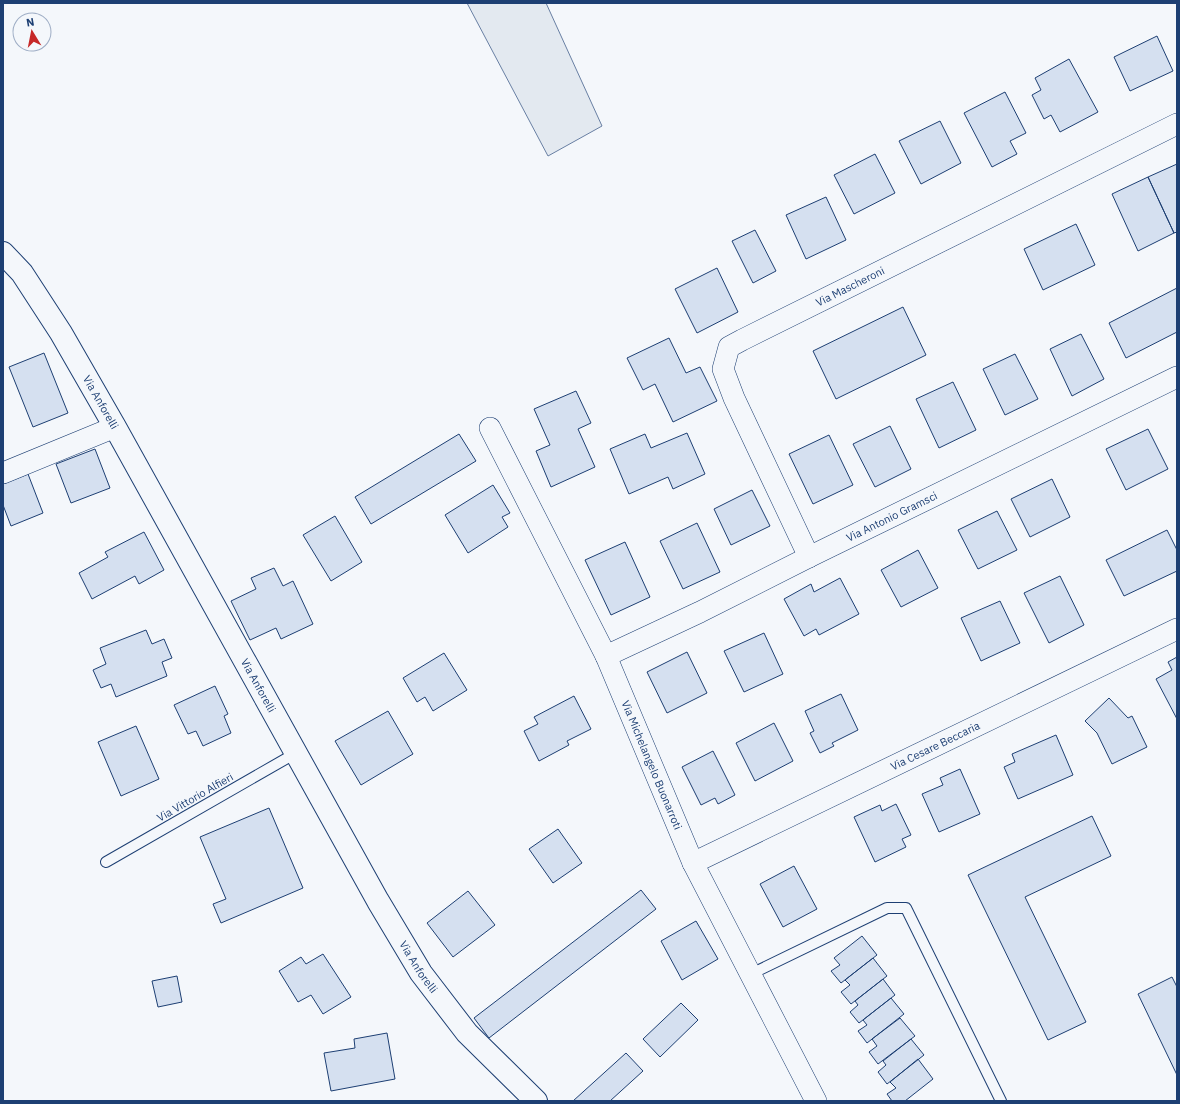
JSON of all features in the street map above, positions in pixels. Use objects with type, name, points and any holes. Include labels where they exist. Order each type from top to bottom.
[{"type":"street","name":"Via Mascheroni","points":[[809,557],[734,398],[723,369],[729,347],[1177,124]]},
{"type":"street","name":"Via Anforelli","points":[[3,253],[22,273],[61,333],[115,427],[378,901],[421,973],[467,1032],[536,1101]]},
{"type":"street","name":"Via Antonio Gramsci","points":[[606,656],[700,612],[1177,377]]},
{"type":"street","points":[[3,473],[115,427]]},
{"type":"street","name":"Via Michelangelo Buonarroti","points":[[490,428],[606,656],[693,863],[816,1101]]},
{"type":"street","name":"Via Cesare Beccaria","points":[[693,863],[1177,629]]},
{"type":"lane","name":"Via Vittorio Alfieri","points":[[106,862],[296,753]]},
{"type":"lane","points":[[751,974],[888,908],[906,908],[1002,1101]]},
{"type":"shaded area","points":[[467,3],[546,3],[602,126],[548,156]]},
{"type":"building","points":[[1157,36],[1173,71],[1130,91],[1114,57]]},
{"type":"building","points":[[1069,59],[1098,112],[1060,132],[1051,115],[1044,119],[1032,95],[1041,90],[1035,78]]},
{"type":"building","points":[[1005,92],[1026,133],[1010,141],[1017,154],[992,167],[964,113]]},
{"type":"building","points":[[940,121],[961,163],[921,184],[899,141]]},
{"type":"building","points":[[875,154],[895,193],[854,214],[834,175]]},
{"type":"building","points":[[1177,164],[1177,232],[1174,233],[1148,177]]},
{"type":"building","points":[[1148,177],[1174,233],[1138,251],[1112,194]]},
{"type":"building","points":[[826,197],[846,240],[806,259],[786,215]]},
{"type":"building","points":[[1076,224],[1095,265],[1043,290],[1024,249]]},
{"type":"building","points":[[755,230],[776,271],[753,283],[732,241]]},
{"type":"building","points":[[717,268],[738,312],[697,333],[675,289]]},
{"type":"building","points":[[1177,288],[1177,332],[1126,358],[1109,323]]},
{"type":"building","points":[[903,307],[926,355],[836,399],[813,351]]},
{"type":"building","points":[[1081,334],[1104,379],[1072,396],[1050,349]]},
{"type":"building","points":[[669,338],[686,373],[700,367],[717,401],[673,422],[655,384],[643,390],[627,358]]},
{"type":"building","points":[[44,353],[68,413],[33,427],[9,367]]},
{"type":"building","points":[[1015,354],[1038,399],[1005,415],[983,369]]},
{"type":"building","points":[[953,382],[976,430],[939,448],[916,399]]},
{"type":"building","points":[[576,391],[591,423],[578,429],[595,467],[551,487],[536,451],[550,445],[534,409]]},
{"type":"building","points":[[890,426],[911,469],[875,487],[853,444]]},
{"type":"building","points":[[1148,429],[1168,469],[1126,490],[1106,449]]},
{"type":"building","points":[[687,433],[705,474],[673,489],[668,477],[629,494],[610,449],[645,434],[651,448]]},
{"type":"building","points":[[459,434],[476,461],[371,524],[355,497]]},
{"type":"building","points":[[829,435],[853,485],[813,504],[789,454]]},
{"type":"building","points":[[95,449],[110,488],[71,503],[56,464]]},
{"type":"building","points":[[28,474],[43,513],[11,526],[3,505],[3,484]]},
{"type":"building","points":[[1052,479],[1070,517],[1030,537],[1011,499]]},
{"type":"building","points":[[493,485],[510,513],[502,517],[508,527],[468,553],[445,515]]},
{"type":"building","points":[[752,490],[770,526],[731,545],[714,509]]},
{"type":"building","points":[[997,511],[1017,550],[978,569],[958,530]]},
{"type":"building","points":[[335,516],[362,562],[331,581],[303,535]]},
{"type":"building","points":[[697,523],[720,572],[683,589],[660,541]]},
{"type":"building","points":[[1167,530],[1177,550],[1177,571],[1124,596],[1106,560]]},
{"type":"building","points":[[144,532],[164,570],[139,584],[135,576],[92,599],[79,573],[108,557],[105,552]]},
{"type":"building","points":[[625,542],[650,597],[611,615],[585,560]]},
{"type":"building","points":[[918,550],[938,588],[901,607],[881,570]]},
{"type":"building","points":[[274,568],[283,586],[293,581],[313,624],[281,639],[276,628],[250,640],[231,601],[256,589],[251,578]]},
{"type":"building","points":[[1060,576],[1084,625],[1049,643],[1024,593]]},
{"type":"building","points":[[840,578],[859,614],[819,635],[816,629],[804,636],[784,599],[811,584],[814,592]]},
{"type":"building","points":[[1000,601],[1020,643],[981,661],[961,618]]},
{"type":"building","points":[[146,630],[152,644],[164,639],[172,658],[162,662],[167,676],[116,697],[111,684],[101,688],[93,670],[106,664],[100,648]]},
{"type":"building","points":[[764,633],[783,674],[744,692],[724,651]]},
{"type":"building","points":[[687,652],[707,693],[667,713],[647,672]]},
{"type":"building","points":[[444,653],[467,690],[433,711],[425,697],[417,702],[403,678]]},
{"type":"building","points":[[1177,657],[1177,719],[1156,679],[1172,670],[1168,662]]},
{"type":"building","points":[[215,686],[228,714],[224,716],[231,733],[203,746],[196,731],[188,734],[174,705]]},
{"type":"building","points":[[841,694],[858,730],[832,743],[834,746],[820,753],[810,733],[814,731],[805,711]]},
{"type":"building","points":[[574,696],[591,729],[567,741],[569,745],[539,761],[524,731],[538,724],[534,717]]},
{"type":"building","points":[[1109,698],[1128,718],[1132,716],[1147,747],[1112,764],[1097,733],[1085,721]]},
{"type":"building","points":[[388,711],[413,754],[361,785],[335,741]]},
{"type":"building","points":[[774,723],[793,761],[755,781],[736,743]]},
{"type":"building","points":[[136,726],[159,779],[121,796],[98,742]]},
{"type":"building","points":[[1056,735],[1073,775],[1018,799],[1004,767],[1015,762],[1012,754]]},
{"type":"building","points":[[713,751],[735,795],[718,804],[715,798],[701,805],[682,767]]},
{"type":"building","points":[[960,769],[980,814],[939,832],[922,794],[943,785],[940,778]]},
{"type":"building","points":[[896,804],[911,835],[902,839],[906,847],[875,862],[854,817],[880,805],[882,811]]},
{"type":"building","points":[[269,808],[303,888],[221,923],[213,904],[226,899],[200,837]]},
{"type":"building","points":[[1092,816],[1111,856],[1025,897],[1086,1022],[1048,1040],[968,875]]},
{"type":"building","points":[[558,829],[582,863],[553,883],[529,849]]},
{"type":"building","points":[[794,866],[817,909],[783,927],[760,884]]},
{"type":"building","points":[[641,890],[656,909],[489,1038],[474,1018]]},
{"type":"building","points":[[468,891],[495,925],[453,957],[427,923]]},
{"type":"building","points":[[696,921],[718,959],[682,980],[661,941]]},
{"type":"building","points":[[862,936],[877,955],[841,983],[831,971],[840,965],[834,958]]},
{"type":"building","points":[[323,954],[351,997],[323,1014],[311,995],[298,1002],[279,971],[301,957],[306,964]]},
{"type":"building","points":[[873,958],[887,976],[851,1004],[841,992],[850,985],[845,980]]},
{"type":"building","points":[[177,976],[182,1002],[158,1007],[152,981]]},
{"type":"building","points":[[1172,977],[1177,987],[1177,1075],[1138,994]]},
{"type":"building","points":[[883,979],[895,995],[859,1023],[850,1012],[858,1005],[855,1001]]},
{"type":"building","points":[[891,998],[904,1014],[867,1043],[858,1031],[867,1025],[863,1020]]},
{"type":"building","points":[[681,1003],[698,1020],[660,1057],[643,1039]]},
{"type":"building","points":[[900,1018],[915,1036],[878,1064],[869,1052],[877,1046],[872,1039]]},
{"type":"building","points":[[387,1033],[395,1079],[331,1091],[324,1053],[355,1048],[354,1039]]},
{"type":"building","points":[[911,1039],[924,1055],[887,1084],[878,1072],[886,1065],[883,1061]]},
{"type":"building","points":[[626,1053],[643,1071],[610,1101],[573,1101]]},
{"type":"building","points":[[918,1059],[933,1079],[905,1101],[892,1101],[887,1094],[896,1088],[890,1082]]}]
